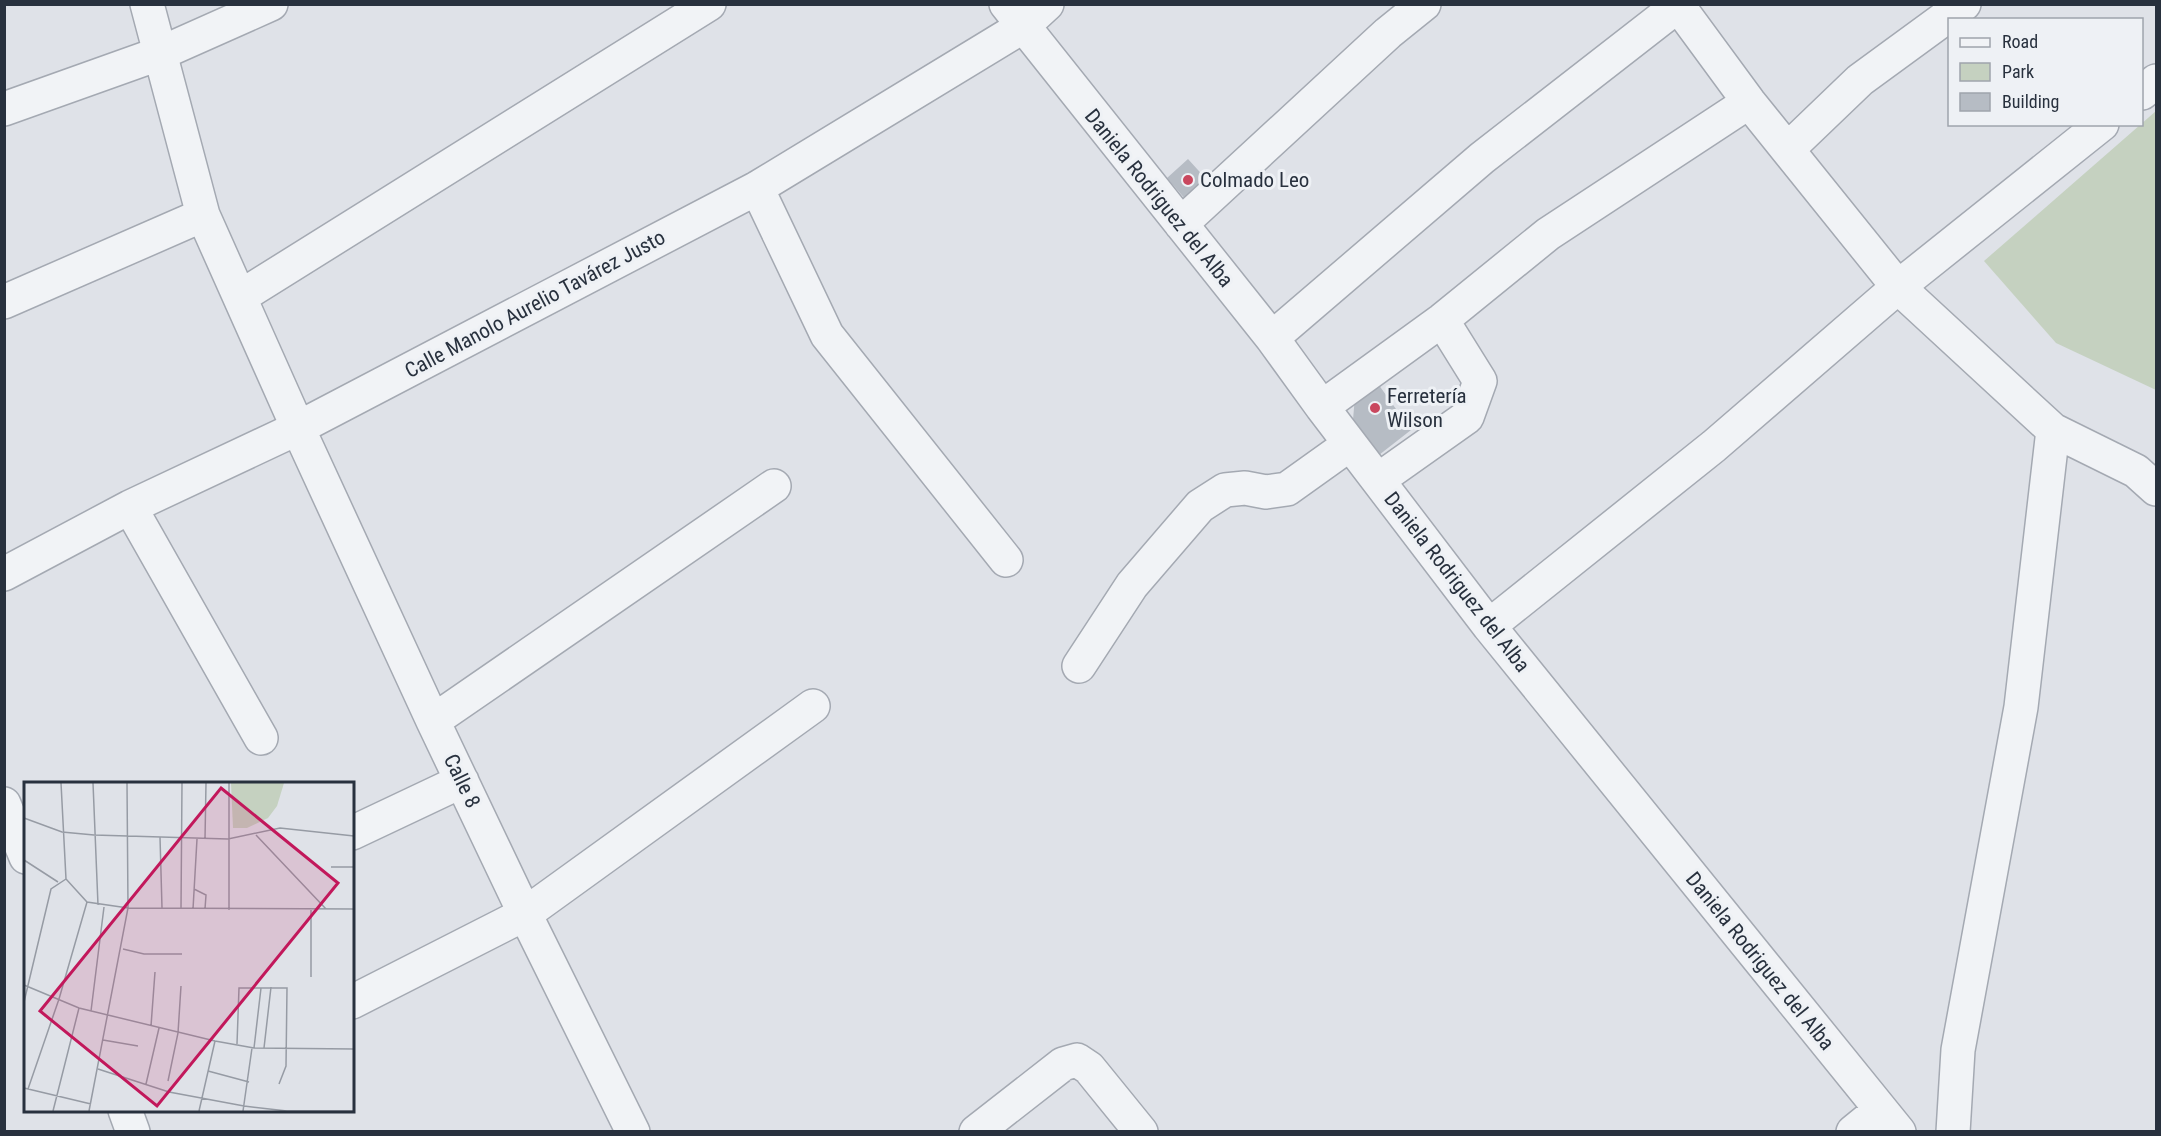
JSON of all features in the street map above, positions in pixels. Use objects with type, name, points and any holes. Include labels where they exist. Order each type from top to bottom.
[{"type":"street","name":"Calle 8","points":[[147,4],[203,215],[297,428],[433,721],[525,914],[633,1131]]},
{"type":"street","points":[[4,110],[161,53],[271,4]]},
{"type":"street","points":[[240,297],[709,4]]},
{"type":"street","name":"Calle Manolo Aurelio Tavárez Justo","points":[[4,574],[130,507],[297,428],[757,188],[1014,16],[1047,4]]},
{"type":"street","points":[[1181,224],[1388,33],[1424,4]]},
{"type":"street","points":[[1788,149],[1860,80],[1964,4]]},
{"type":"street","points":[[1272,338],[1482,158],[1679,5],[1749,102],[1898,287],[2053,430],[2136,471],[2157,489]]},
{"type":"street","name":"Daniela Rodriguez del Alba","points":[[1014,16],[1272,338],[1489,626],[1890,1121]]},
{"type":"street","points":[[2143,92],[2157,81]]},
{"type":"street","points":[[1322,407],[1442,320],[1548,234],[1749,102]]},
{"type":"street","points":[[1489,626],[1714,446],[1898,287],[2100,126]]},
{"type":"street","points":[[757,188],[827,335],[1006,560]]},
{"type":"street","points":[[4,302],[203,215]]},
{"type":"street","points":[[1378,480],[1467,417],[1480,381],[1442,320]]},
{"type":"street","points":[[1953,1131],[1958,1050],[2021,707],[2053,430]]},
{"type":"street","points":[[1079,666],[1132,585],[1200,506],[1225,490],[1245,488],[1266,492],[1287,489],[1350,444]]},
{"type":"street","points":[[433,721],[774,486]]},
{"type":"street","points":[[130,507],[261,738]]},
{"type":"street","points":[[354,1001],[525,914],[813,706]]},
{"type":"street","points":[[354,832],[462,781]]},
{"type":"street","points":[[4,804],[24,852]]},
{"type":"street","points":[[976,1131],[1063,1064],[1077,1060],[1089,1068],[1141,1131]]},
{"type":"street","points":[[126,1112],[134,1131]]},
{"type":"street","points":[[1853,1131],[1890,1121]]},
{"type":"green space","points":[[2156,111],[2156,390],[2056,343],[1984,261],[2139,126],[2143,126],[2143,122]]},
{"type":"building","name":"Colmado Leo","points":[[1188,159],[1208,181],[1186,200],[1167,178]]},
{"type":"building","name":"Ferretería Wilson","points":[[1376,381],[1411,430],[1379,455],[1353,420],[1355,396]]},
{"type":"place","name":"Colmado Leo","points":[[1188,180]]},
{"type":"place","name":"Ferretería Wilson","points":[[1375,408]]}]
